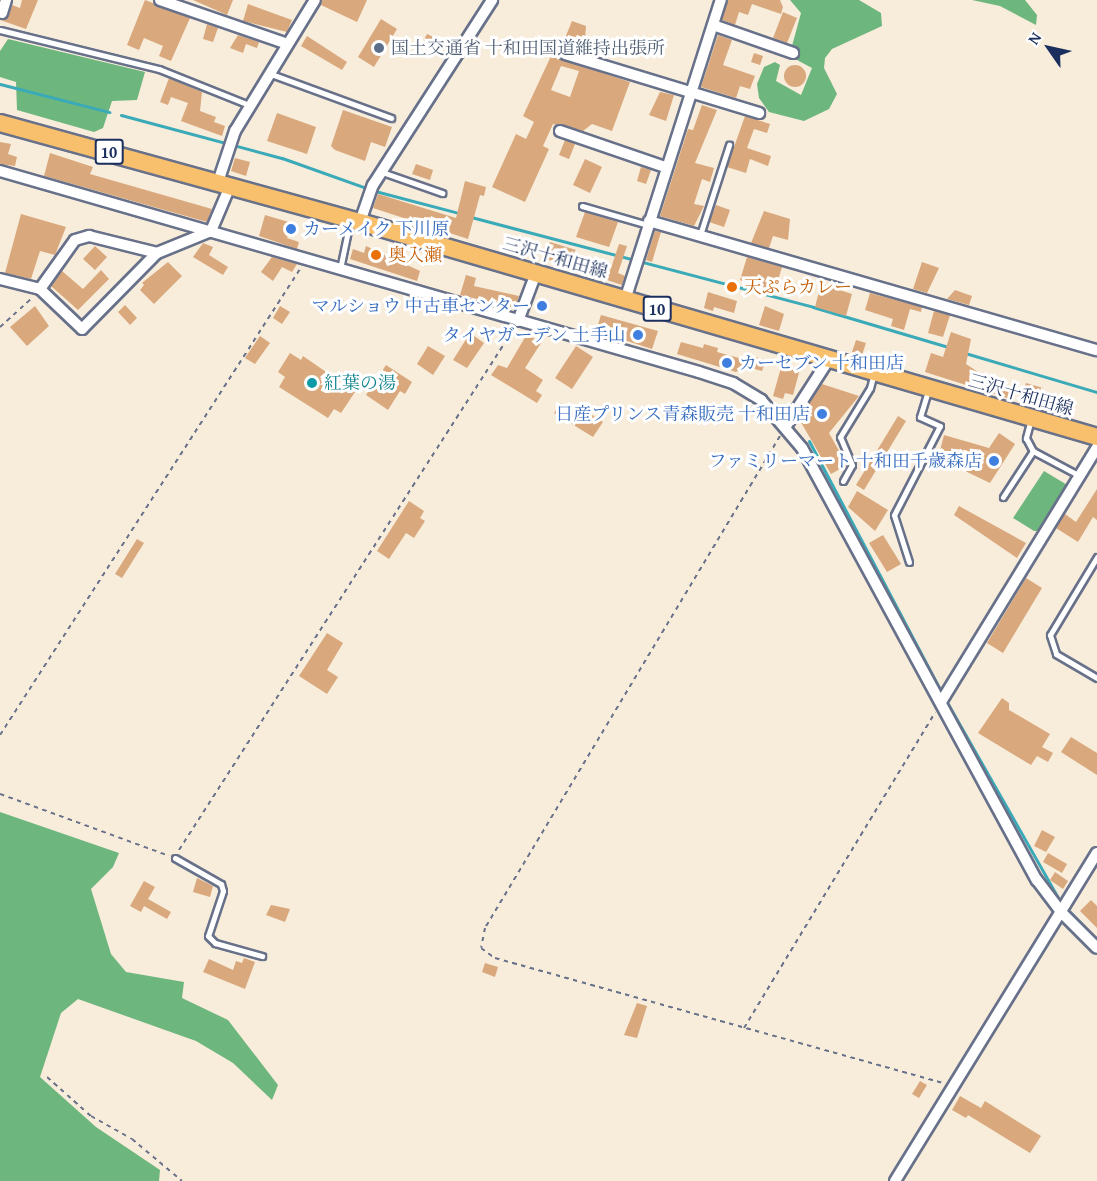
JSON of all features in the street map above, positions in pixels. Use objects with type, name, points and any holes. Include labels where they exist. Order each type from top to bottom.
[{"type":"main road","name":"三沢十和田線","points":[[0,123],[355,220],[1097,437]]},
{"type":"street","points":[[2,13],[6,0]]},
{"type":"street","points":[[160,0],[288,44]]},
{"type":"street","points":[[211,231],[235,131],[315,0]]},
{"type":"street","points":[[355,220],[382,172],[491,0]]},
{"type":"street","points":[[625,300],[721,0]]},
{"type":"street","points":[[713,25],[793,53]]},
{"type":"street","points":[[565,54],[759,113]]},
{"type":"street","points":[[560,131],[666,166]]},
{"type":"street","points":[[0,171],[733,383],[761,400],[802,447],[1037,880],[1062,913],[1097,948]]},
{"type":"street","points":[[648,223],[700,235],[1097,350]]},
{"type":"street","points":[[0,279],[40,289],[82,329],[158,253],[211,231]]},
{"type":"street","points":[[40,289],[75,240],[89,236],[158,253]]},
{"type":"street","points":[[518,321],[536,273]]},
{"type":"street","points":[[786,426],[829,359]]},
{"type":"street","points":[[941,702],[1097,447]]},
{"type":"street","points":[[895,1181],[1097,854]]},
{"type":"lane","points":[[0,30],[159,69],[249,105]]},
{"type":"lane","points":[[269,73],[391,118]]},
{"type":"lane","points":[[700,235],[729,145]]},
{"type":"lane","points":[[382,172],[442,192]]},
{"type":"lane","points":[[582,206],[648,223]]},
{"type":"lane","points":[[340,269],[355,220]]},
{"type":"lane","points":[[843,481],[852,465],[840,436],[870,388],[875,372]]},
{"type":"lane","points":[[909,562],[894,516],[940,426],[920,417],[928,387]]},
{"type":"lane","points":[[1032,418],[1026,438],[1033,451],[1080,477]]},
{"type":"lane","points":[[1003,497],[1033,451]]},
{"type":"lane","points":[[1097,557],[1050,635],[1056,654],[1097,678]]},
{"type":"lane","points":[[174,858],[221,884],[223,891],[208,936],[215,942],[262,956]]},
{"type":"path","points":[[0,735],[306,259]]},
{"type":"path","points":[[0,327],[40,289]]},
{"type":"path","points":[[0,794],[174,858],[518,321]]},
{"type":"path","points":[[786,426],[481,940],[482,948],[495,958],[954,1087]]},
{"type":"path","points":[[744,1028],[941,702]]},
{"type":"path","points":[[47,1077],[91,1116],[132,1139],[182,1181]]},
{"type":"green space","points":[[790,0],[859,0],[881,13],[882,26],[832,49],[825,58],[824,68],[837,94],[829,109],[804,121],[769,112],[759,98],[757,84],[764,67],[775,62],[780,65],[776,81],[801,95],[812,68],[797,60],[800,53],[792,46],[801,13]]},
{"type":"green space","points":[[972,0],[1025,0],[1037,15],[1036,25],[1000,6]]},
{"type":"green space","points":[[8,39],[145,72],[137,100],[112,101],[103,128],[94,132],[17,110],[16,82],[0,77],[0,51]]},
{"type":"green space","points":[[1044,471],[1069,486],[1040,531],[1034,531],[1013,518]]},
{"type":"green space","points":[[0,812],[119,853],[113,867],[91,889],[111,954],[126,972],[184,982],[182,998],[228,1020],[278,1085],[272,1100],[233,1063],[196,1041],[78,999],[61,1013],[40,1077],[96,1127],[160,1170],[159,1181],[0,1181]]},
{"type":"building","points":[[22,0],[38,0],[26,29],[0,20],[7,18],[12,5],[20,8]]},
{"type":"building","points":[[145,0],[190,18],[171,61],[159,56],[163,46],[144,38],[139,50],[127,45]]},
{"type":"building","points":[[193,0],[233,0],[227,15]]},
{"type":"building","points":[[322,0],[367,0],[357,22],[321,5]]},
{"type":"building","points":[[728,0],[780,0],[783,7],[781,14],[752,4],[748,15],[739,12],[735,25],[722,20]]},
{"type":"building","points":[[248,4],[292,20],[287,32],[243,21]]},
{"type":"building","points":[[783,12],[797,18],[787,43],[773,38]]},
{"type":"building","points":[[381,19],[397,29],[374,67],[358,57]]},
{"type":"building","points":[[572,21],[586,26],[584,52],[561,48]]},
{"type":"building","points":[[207,24],[218,28],[213,42],[203,39]]},
{"type":"building","points":[[427,34],[447,43],[443,53],[422,44]]},
{"type":"building","points":[[238,35],[259,42],[257,48],[246,44],[243,53],[230,48]]},
{"type":"building","points":[[718,35],[732,40],[723,65],[755,76],[750,89],[740,86],[736,98],[701,87]]},
{"type":"building","points":[[307,36],[347,62],[342,70],[301,46]]},
{"type":"building","points":[[754,53],[763,56],[760,65],[751,62]]},
{"type":"building","points":[[551,56],[630,82],[612,131],[592,124],[583,131],[553,124],[543,146],[549,149],[525,202],[492,187],[516,134],[526,139],[534,122],[523,116]],"holes":[[[561,66],[579,71],[570,97],[551,90]]]},
{"type":"building","points":[[795,65],[803,68],[806,76],[803,84],[795,87],[787,84],[784,76],[787,68]]},
{"type":"building","points":[[169,78],[202,92],[200,111],[216,117],[214,122],[225,126],[222,136],[181,121],[188,103],[171,97],[168,105],[160,102]]},
{"type":"building","points":[[660,92],[674,95],[666,121],[649,115]]},
{"type":"building","points":[[702,105],[717,110],[695,163],[714,168],[710,182],[702,179],[694,204],[704,206],[694,226],[660,216],[688,129],[693,130]]},
{"type":"building","points":[[343,110],[392,127],[385,147],[371,142],[365,161],[335,150],[331,146]]},
{"type":"building","points":[[277,113],[316,127],[307,154],[267,141]]},
{"type":"building","points":[[745,116],[770,124],[767,133],[754,129],[747,148],[771,156],[768,166],[750,159],[746,173],[727,167]]},
{"type":"building","points":[[565,140],[575,144],[569,159],[559,155]]},
{"type":"building","points":[[0,142],[11,144],[8,154],[17,157],[15,166],[0,164]]},
{"type":"building","points":[[50,153],[93,167],[90,174],[212,209],[207,222],[44,176]]},
{"type":"building","points":[[235,158],[250,162],[246,176],[231,171]]},
{"type":"building","points":[[585,159],[602,167],[590,193],[573,185]]},
{"type":"building","points":[[416,164],[433,170],[430,180],[412,174]]},
{"type":"building","points":[[641,167],[651,170],[646,184],[637,181]]},
{"type":"building","points":[[465,181],[486,187],[484,196],[480,195],[468,239],[373,208],[378,194],[456,218]]},
{"type":"building","points":[[716,205],[730,210],[724,227],[709,222]]},
{"type":"building","points":[[764,211],[790,219],[788,240],[773,236],[769,248],[751,243]]},
{"type":"building","points":[[585,212],[618,222],[609,247],[576,237]]},
{"type":"building","points":[[21,214],[66,227],[55,255],[40,251],[31,279],[5,273]]},
{"type":"building","points":[[265,215],[292,223],[287,238],[299,242],[297,249],[259,236]]},
{"type":"building","points":[[655,231],[661,232],[652,262],[646,260]]},
{"type":"building","points":[[550,242],[576,250],[571,267],[556,267],[557,263],[544,258]]},
{"type":"building","points":[[203,243],[213,247],[209,255],[228,267],[223,275],[193,257]]},
{"type":"building","points":[[619,244],[627,246],[618,273],[625,276],[622,285],[607,280]]},
{"type":"building","points":[[95,246],[107,257],[95,270],[83,259]]},
{"type":"building","points":[[366,246],[420,271],[417,281],[350,259],[353,249],[364,253]]},
{"type":"building","points":[[272,257],[297,264],[292,272],[282,267],[273,281],[261,272]]},
{"type":"building","points":[[747,257],[782,267],[774,294],[740,280]]},
{"type":"building","points":[[168,262],[182,276],[154,304],[140,290],[144,285],[142,283]]},
{"type":"building","points":[[922,262],[939,268],[927,293],[913,289]]},
{"type":"building","points":[[101,270],[109,279],[78,310],[51,286],[62,271],[83,289]]},
{"type":"building","points":[[466,275],[476,278],[474,286],[519,296],[515,308],[460,295]]},
{"type":"building","points":[[821,284],[852,294],[846,316],[815,307]]},
{"type":"building","points":[[955,290],[972,296],[969,305],[947,299]]},
{"type":"building","points":[[708,292],[737,301],[734,313],[714,307],[713,311],[704,308]]},
{"type":"building","points":[[870,293],[922,307],[921,312],[910,309],[904,330],[891,326],[893,319],[865,310]]},
{"type":"building","points":[[125,305],[137,318],[130,325],[118,312]]},
{"type":"building","points":[[35,306],[49,326],[27,346],[10,327]]},
{"type":"building","points":[[280,306],[290,312],[282,324],[273,318]]},
{"type":"building","points":[[765,306],[784,314],[779,331],[759,325]]},
{"type":"building","points":[[934,311],[950,315],[943,337],[928,333]]},
{"type":"building","points":[[601,315],[658,331],[652,349],[596,331]]},
{"type":"building","points":[[951,332],[971,339],[966,364],[978,372],[976,379],[1013,390],[1010,399],[925,372],[931,353],[943,357]]},
{"type":"building","points":[[470,333],[484,343],[467,368],[453,360]]},
{"type":"building","points":[[527,334],[541,343],[525,368],[543,380],[536,391],[542,395],[537,403],[491,375],[498,365],[507,368]]},
{"type":"building","points":[[260,336],[270,343],[255,364],[245,358]]},
{"type":"building","points":[[856,340],[866,343],[862,355],[852,352]]},
{"type":"building","points":[[681,342],[703,348],[704,344],[718,348],[717,352],[743,359],[745,354],[766,360],[762,371],[744,366],[736,372],[677,354]]},
{"type":"building","points":[[428,346],[445,356],[433,375],[417,364]]},
{"type":"building","points":[[576,346],[593,357],[572,389],[555,378]]},
{"type":"building","name":"紅葉の湯","points":[[290,353],[301,360],[303,356],[355,392],[341,413],[334,409],[328,418],[279,387],[285,377],[278,372]]},
{"type":"building","points":[[782,364],[800,369],[793,395],[785,393],[783,399],[773,396]]},
{"type":"building","points":[[386,365],[412,382],[405,394],[400,391],[388,410],[366,395]]},
{"type":"building","points":[[1026,383],[1043,388],[1039,404],[1021,399]]},
{"type":"building","points":[[822,384],[859,396],[829,433],[847,465],[831,474],[799,419]]},
{"type":"building","points":[[561,403],[575,411],[578,406],[603,422],[593,437],[554,413]]},
{"type":"building","points":[[898,416],[906,421],[864,490],[856,485]]},
{"type":"building","points":[[999,433],[1015,444],[990,483],[938,458],[944,435],[989,448]]},
{"type":"building","points":[[1097,489],[1097,520],[1093,517],[1078,542],[1056,528],[1065,514],[1076,522]]},
{"type":"building","points":[[857,491],[888,510],[875,531],[848,507]]},
{"type":"building","points":[[409,501],[424,511],[420,518],[425,521],[414,538],[406,533],[389,559],[377,551]]},
{"type":"building","points":[[959,506],[1026,543],[1017,558],[954,515]]},
{"type":"building","points":[[883,535],[901,564],[887,572],[869,543]]},
{"type":"building","points":[[137,539],[144,543],[122,578],[115,574]]},
{"type":"building","points":[[1026,578],[1042,588],[1003,653],[987,643]]},
{"type":"building","points":[[327,633],[343,643],[327,670],[338,677],[327,694],[299,676]]},
{"type":"building","points":[[1002,698],[1009,703],[1009,710],[1050,734],[1042,747],[1053,753],[1048,762],[1037,756],[1031,765],[978,733]]},
{"type":"building","points":[[1071,737],[1097,753],[1097,775],[1061,752]]},
{"type":"building","points":[[1042,830],[1055,837],[1046,852],[1034,846]]},
{"type":"building","points":[[1048,853],[1067,864],[1062,873],[1043,862]]},
{"type":"building","points":[[1055,872],[1068,881],[1063,889],[1050,880]]},
{"type":"building","points":[[197,878],[213,886],[210,897],[193,892]]},
{"type":"building","points":[[144,881],[155,887],[148,899],[171,912],[167,919],[144,906],[141,912],[130,906]]},
{"type":"building","points":[[1091,900],[1097,906],[1097,928],[1080,911]]},
{"type":"building","points":[[271,905],[290,909],[285,922],[266,915]]},
{"type":"building","points":[[244,958],[255,962],[245,989],[203,972],[209,959],[233,970],[236,961],[242,963]]},
{"type":"building","points":[[485,963],[498,967],[495,977],[482,972]]},
{"type":"building","points":[[637,1003],[647,1006],[637,1038],[624,1035]]},
{"type":"building","points":[[920,1081],[927,1085],[919,1098],[912,1094]]},
{"type":"building","points":[[960,1096],[981,1108],[985,1101],[1041,1136],[1030,1153],[968,1115],[966,1118],[952,1110]]},
{"type":"waterway","points":[[0,84],[109,112]]},
{"type":"waterway","points":[[121,115],[282,158],[369,189]]},
{"type":"waterway","points":[[375,191],[459,213]]},
{"type":"waterway","points":[[471,217],[813,307],[948,347]]},
{"type":"waterway","points":[[965,353],[1097,392]]},
{"type":"waterway","points":[[809,441],[940,689]]},
{"type":"waterway","points":[[948,704],[1060,901]]},
{"type":"waterway","points":[[1070,912],[1097,940]]},
{"type":"place","name":"国土交通省 十和田国道維持出張所","points":[[379,48]]},
{"type":"place","name":"カーメイク 下川原","points":[[291,229]]},
{"type":"place","name":"奥入瀬","points":[[376,255]]},
{"type":"place","name":"天ぷらカレー","points":[[732,287]]},
{"type":"place","name":"マルショウ 中古車センター","points":[[542,306]]},
{"type":"place","name":"タイヤガーデン 土手山","points":[[638,335]]},
{"type":"place","name":"カーセブン 十和田店","points":[[727,363]]},
{"type":"place","name":"紅葉の湯","points":[[312,383]]},
{"type":"place","name":"日産プリンス青森販売 十和田店","points":[[822,414]]},
{"type":"place","name":"ファミリーマート 十和田千歳森店","points":[[994,461]]}]
